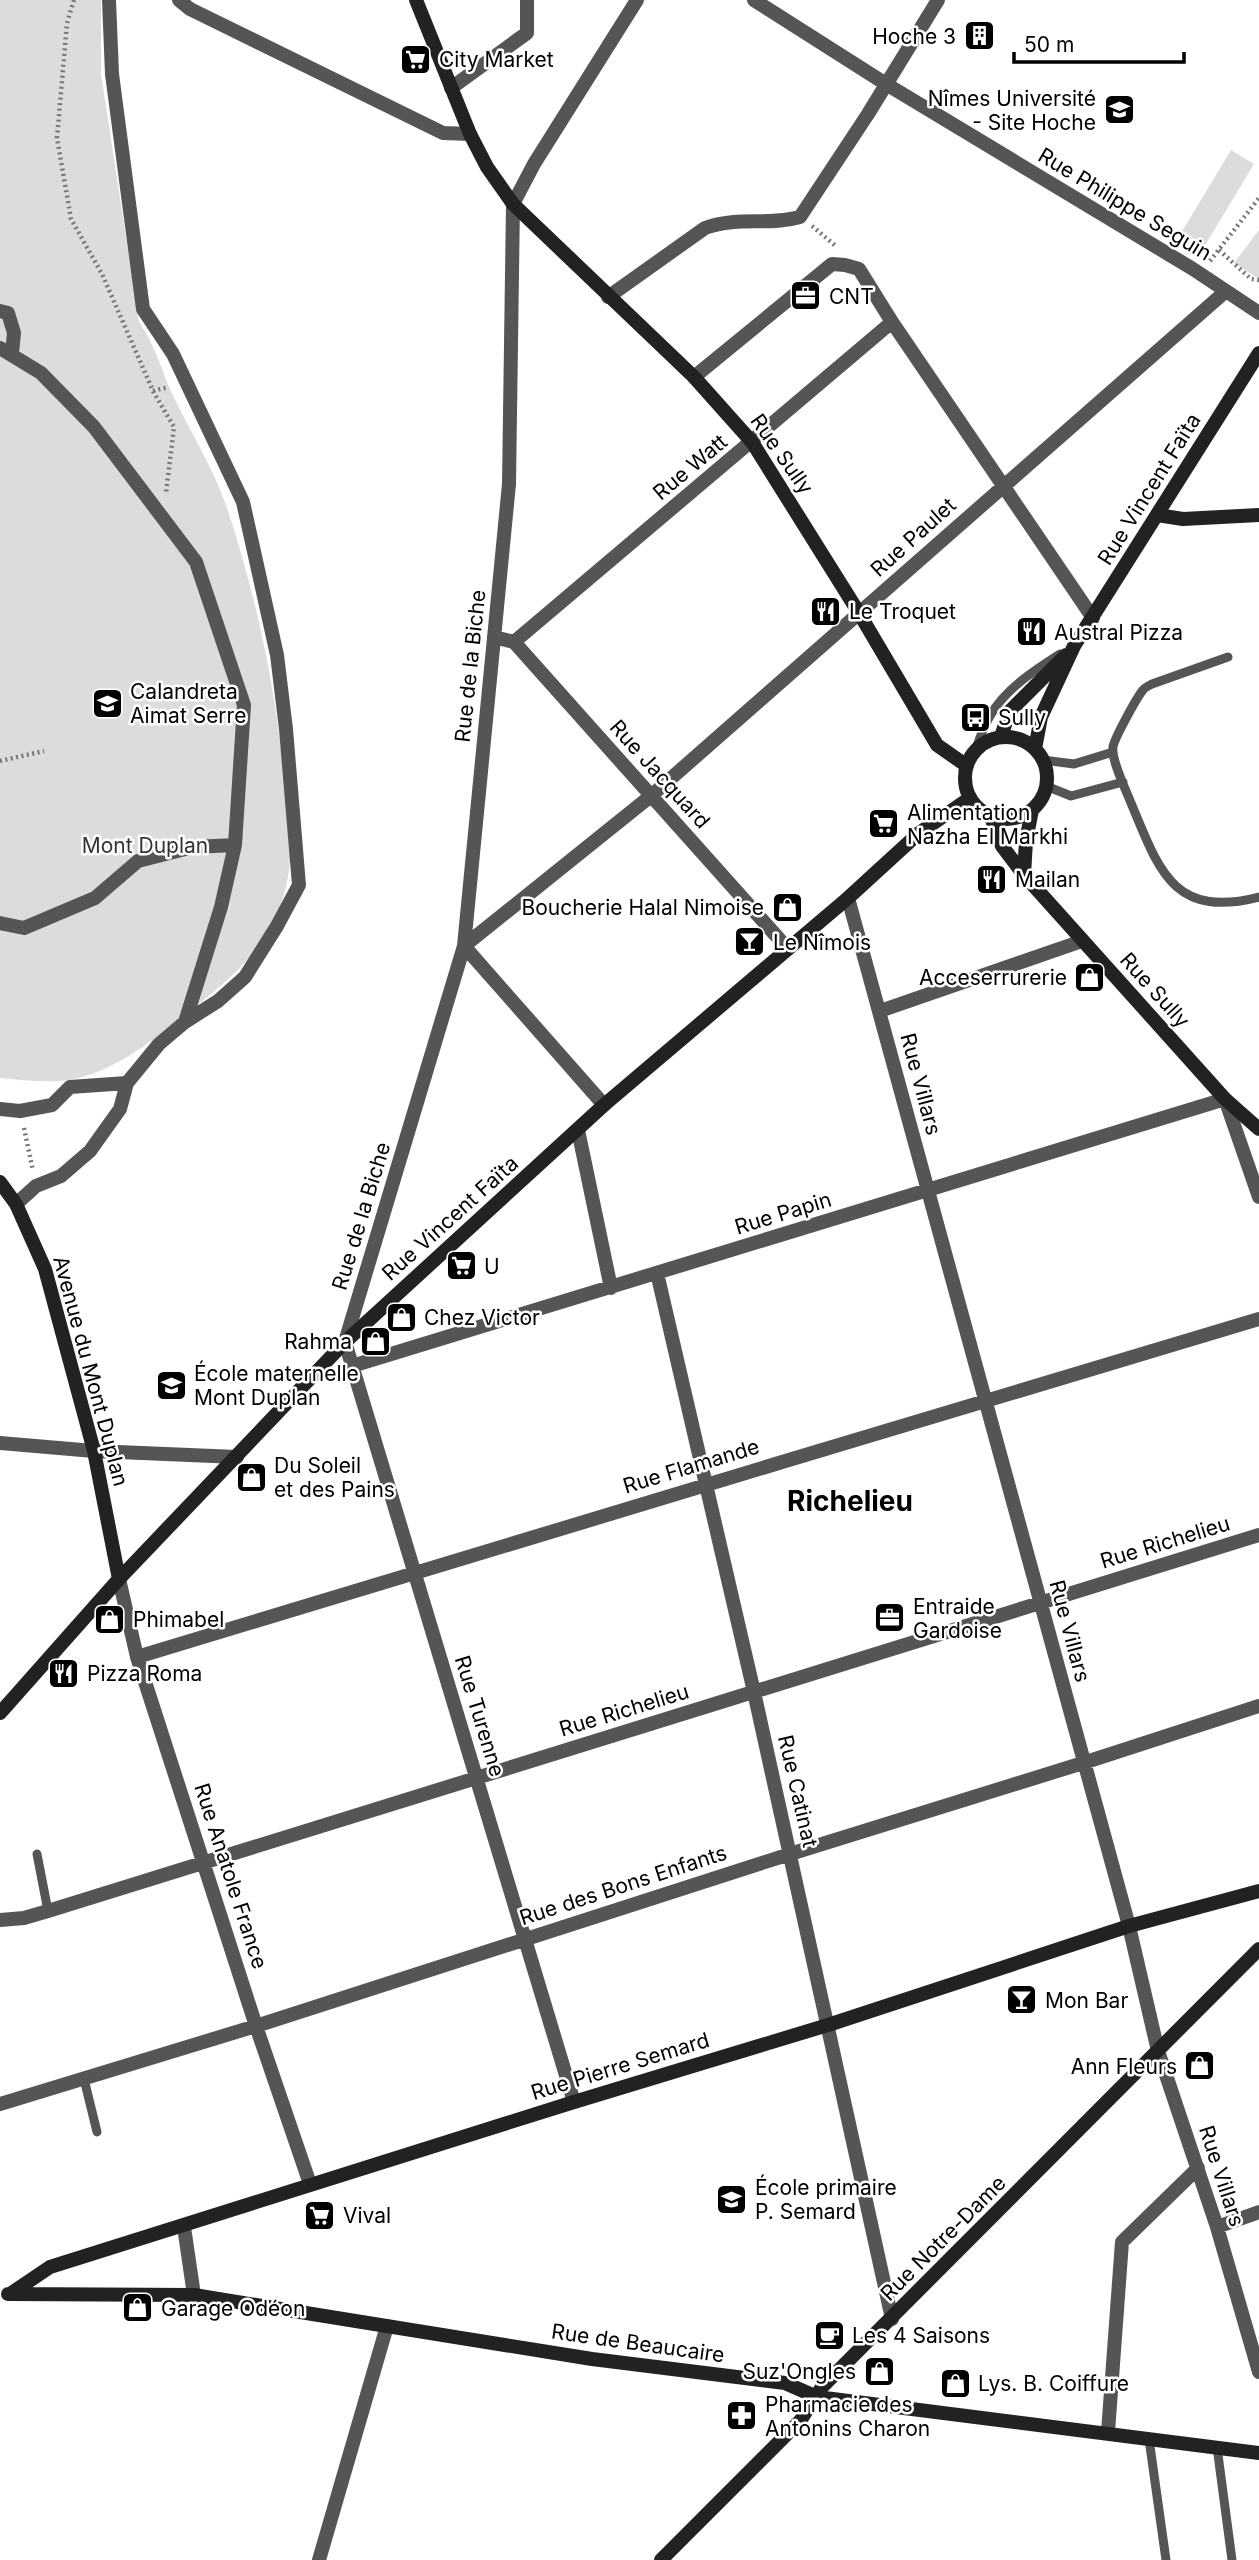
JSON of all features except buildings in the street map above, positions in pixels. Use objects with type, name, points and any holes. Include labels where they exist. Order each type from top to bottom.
[{"type":"street","points":[[16,1204],[36,1186],[61,1176],[90,1151],[120,1109],[127,1083],[159,1044],[185,1022],[218,1001],[244,977],[277,926],[299,885],[277,655],[243,502],[173,354],[144,309],[112,74],[109,0]]},
{"type":"street","points":[[179,0],[190,9],[443,133],[470,134]]},
{"type":"street","points":[[416,0],[470,134],[487,167],[513,204],[534,164],[637,0]]},
{"type":"street","points":[[450,88],[527,33],[527,0]]},
{"type":"street","name":"Rue Philippe Seguin","points":[[754,0],[886,84],[1201,274],[1259,313]]},
{"type":"street","points":[[608,297],[705,228],[722,222],[789,220],[800,217],[938,0]]},
{"type":"street","name":"Rue Sully","points":[[513,204],[694,377],[752,442],[859,613],[937,745],[967,766]]},
{"type":"street","name":"Rue de la Biche","points":[[345,1342],[464,946],[509,484],[513,204]]},
{"type":"street","points":[[694,377],[832,264],[859,269],[891,322],[1093,618]]},
{"type":"street","name":"Rue Paulet","points":[[464,946],[652,795],[1003,484],[1226,291]]},
{"type":"street","points":[[0,311],[8,313],[14,333],[6,351],[41,373],[94,427],[196,562],[244,705],[235,845],[221,908],[185,1022]]},
{"type":"street","name":"Rue Watt","points":[[514,642],[891,322]]},
{"type":"street","name":"Rue Vincent Faïta","points":[[1039,754],[1041,717],[1074,646],[1259,353]]},
{"type":"street","points":[[1157,515],[1182,519],[1259,515]]},
{"type":"street","points":[[494,637],[514,642]]},
{"type":"street","name":"Rue Jacquard","points":[[514,642],[788,949]]},
{"type":"street","name":"Rue Vincent Faïta","points":[[1001,737],[1009,712],[1074,646]]},
{"type":"street","points":[[1001,737],[1013,737],[1025,741],[1039,754],[1047,772],[1046,786],[1044,795],[1032,810],[1019,817],[1004,819],[990,816],[975,805],[966,788],[967,766],[975,752],[982,745],[1001,737]]},
{"type":"street","name":"Rue Vincent Faïta","points":[[0,1713],[119,1579],[345,1342],[604,1105],[848,898],[919,833],[970,798]]},
{"type":"street","points":[[1024,875],[1026,841],[1032,810]]},
{"type":"street","name":"Rue Sully","points":[[990,816],[1002,846],[1024,875],[1226,1099],[1259,1129]]},
{"type":"street","points":[[0,923],[24,928],[95,898],[138,860],[193,847],[235,845]]},
{"type":"street","name":"Rue Villars","points":[[848,898],[1129,1926],[1158,2051],[1217,2227],[1259,2372]]},
{"type":"street","points":[[880,1011],[1082,940]]},
{"type":"street","points":[[464,946],[604,1105]]},
{"type":"street","points":[[0,1109],[20,1111],[52,1105],[69,1087],[127,1083]]},
{"type":"street","points":[[1226,1099],[1259,1197]]},
{"type":"street","name":"Rue Papin","points":[[352,1366],[1226,1099]]},
{"type":"street","points":[[578,1130],[611,1288]]},
{"type":"street","name":"Avenue du Mont Duplan","points":[[0,1182],[16,1204],[45,1269],[94,1451],[119,1579]]},
{"type":"street","name":"Rue Catinat","points":[[657,1273],[754,1692],[892,2319]]},
{"type":"street","name":"Rue Flamande","points":[[137,1657],[416,1575],[985,1399],[1259,1320]]},
{"type":"street","name":"Rue Turenne","points":[[345,1342],[574,2102]]},
{"type":"street","points":[[0,1443],[94,1451],[237,1457]]},
{"type":"street","name":"Rue Richelieu","points":[[0,1920],[24,1918],[48,1911],[1259,1535]]},
{"type":"street","name":"Rue Anatole France","points":[[119,1579],[137,1657],[310,2184]]},
{"type":"street","name":"Rue des Bons Enfants","points":[[0,2105],[1259,1706]]},
{"type":"street","name":"Rue Pierre Semard","points":[[5,2294],[50,2267],[828,2025],[1129,1926],[1259,1891]]},
{"type":"street","name":"Rue Notre-Dame","points":[[661,2560],[800,2421],[822,2387],[1259,1949]]},
{"type":"street","points":[[1108,2432],[1122,2242],[1198,2168]]},
{"type":"street","points":[[1217,2227],[1259,2213]]},
{"type":"street","points":[[184,2227],[194,2295]]},
{"type":"street","name":"Rue de Beaucaire","points":[[5,2294],[194,2295],[592,2359],[785,2383],[817,2397],[1259,2453]]},
{"type":"street","points":[[319,2560],[387,2326]]},
{"type":"lane","points":[[975,752],[990,716],[1003,698],[1038,668],[1074,646]]},
{"type":"lane","points":[[1228,657],[1143,689],[1116,739],[1113,752],[1122,782],[1158,866],[1172,883],[1182,891],[1208,901],[1235,903],[1259,897]]},
{"type":"lane","points":[[1039,754],[1074,764],[1113,752]]},
{"type":"lane","points":[[1046,786],[1071,796],[1122,782]]},
{"type":"lane","points":[[37,1854],[48,1911]]},
{"type":"lane","points":[[84,2079],[97,2132]]},
{"type":"lane","points":[[1149,2439],[1166,2560]]},
{"type":"lane","points":[[1217,2447],[1232,2560]]},
{"type":"path","points":[[74,0],[66,23],[57,138],[71,219],[102,274],[153,391],[174,427],[163,518]]},
{"type":"path","points":[[1201,274],[1259,198]]},
{"type":"path","points":[[817,231],[828,238]]},
{"type":"path","points":[[1219,250],[1251,279],[1259,280]]},
{"type":"path","points":[[0,761],[44,751]]},
{"type":"path","points":[[20,1111],[36,1186]]},
{"type":"green space","name":"Mont Duplan","points":[[0,0],[101,0],[101,74],[139,322],[215,478],[237,541],[270,674],[290,832],[289,873],[279,909],[258,947],[244,963],[214,992],[141,1048],[99,1071],[60,1081],[0,1078]]},
{"type":"green space","points":[[1231,150],[1254,164],[1204,247],[1181,233]]},
{"type":"green space","points":[[1259,230],[1259,279],[1234,263]]},
{"type":"place","name":"Hoche 3","points":[[979,36]]},
{"type":"place","name":"City Market","points":[[416,59]]},
{"type":"place","name":"Nîmes Université - Site Hoche","points":[[1119,110]]},
{"type":"place","name":"CNT","points":[[806,296]]},
{"type":"place","name":"Le Troquet","points":[[826,611]]},
{"type":"place","name":"Austral Pizza","points":[[1031,632]]},
{"type":"place","name":"Calandreta Aimat Serre","points":[[107,703]]},
{"type":"place","name":"Sully","points":[[975,717]]},
{"type":"place","name":"Alimentation Nazha El Markhi","points":[[884,824]]},
{"type":"place","name":"Mailan","points":[[992,879]]},
{"type":"place","name":"Boucherie Halal Nimoise","points":[[787,907]]},
{"type":"place","name":"Le Nîmois","points":[[750,942]]},
{"type":"place","name":"Acceserrurerie","points":[[1090,977]]},
{"type":"place","name":"U","points":[[461,1266]]},
{"type":"place","name":"Chez Victor","points":[[401,1317]]},
{"type":"place","name":"Rahma","points":[[375,1341]]},
{"type":"place","name":"École maternelle Mont Duplan","points":[[171,1385]]},
{"type":"place","name":"Du Soleil et des Pains","points":[[251,1477]]},
{"type":"place","name":"Entraide Gardoise","points":[[890,1618]]},
{"type":"place","name":"Phimabel","points":[[110,1619]]},
{"type":"place","name":"Pizza Roma","points":[[64,1673]]},
{"type":"place","name":"Mon Bar","points":[[1022,2000]]},
{"type":"place","name":"Ann Fleurs","points":[[1200,2066]]},
{"type":"place","name":"École primaire P. Semard","points":[[732,2199]]},
{"type":"place","name":"Vival","points":[[320,2215]]},
{"type":"place","name":"Garage Odéon","points":[[138,2308]]},
{"type":"place","name":"Les 4 Saisons","points":[[829,2335]]},
{"type":"place","name":"Suz'Ongles","points":[[879,2371]]},
{"type":"place","name":"Lys. B. Coiffure","points":[[955,2383]]},
{"type":"place","name":"Pharmacie des Antonins Charon","points":[[742,2416]]},
{"type":"district","name":"Richelieu","points":[[850,1501]]}]
